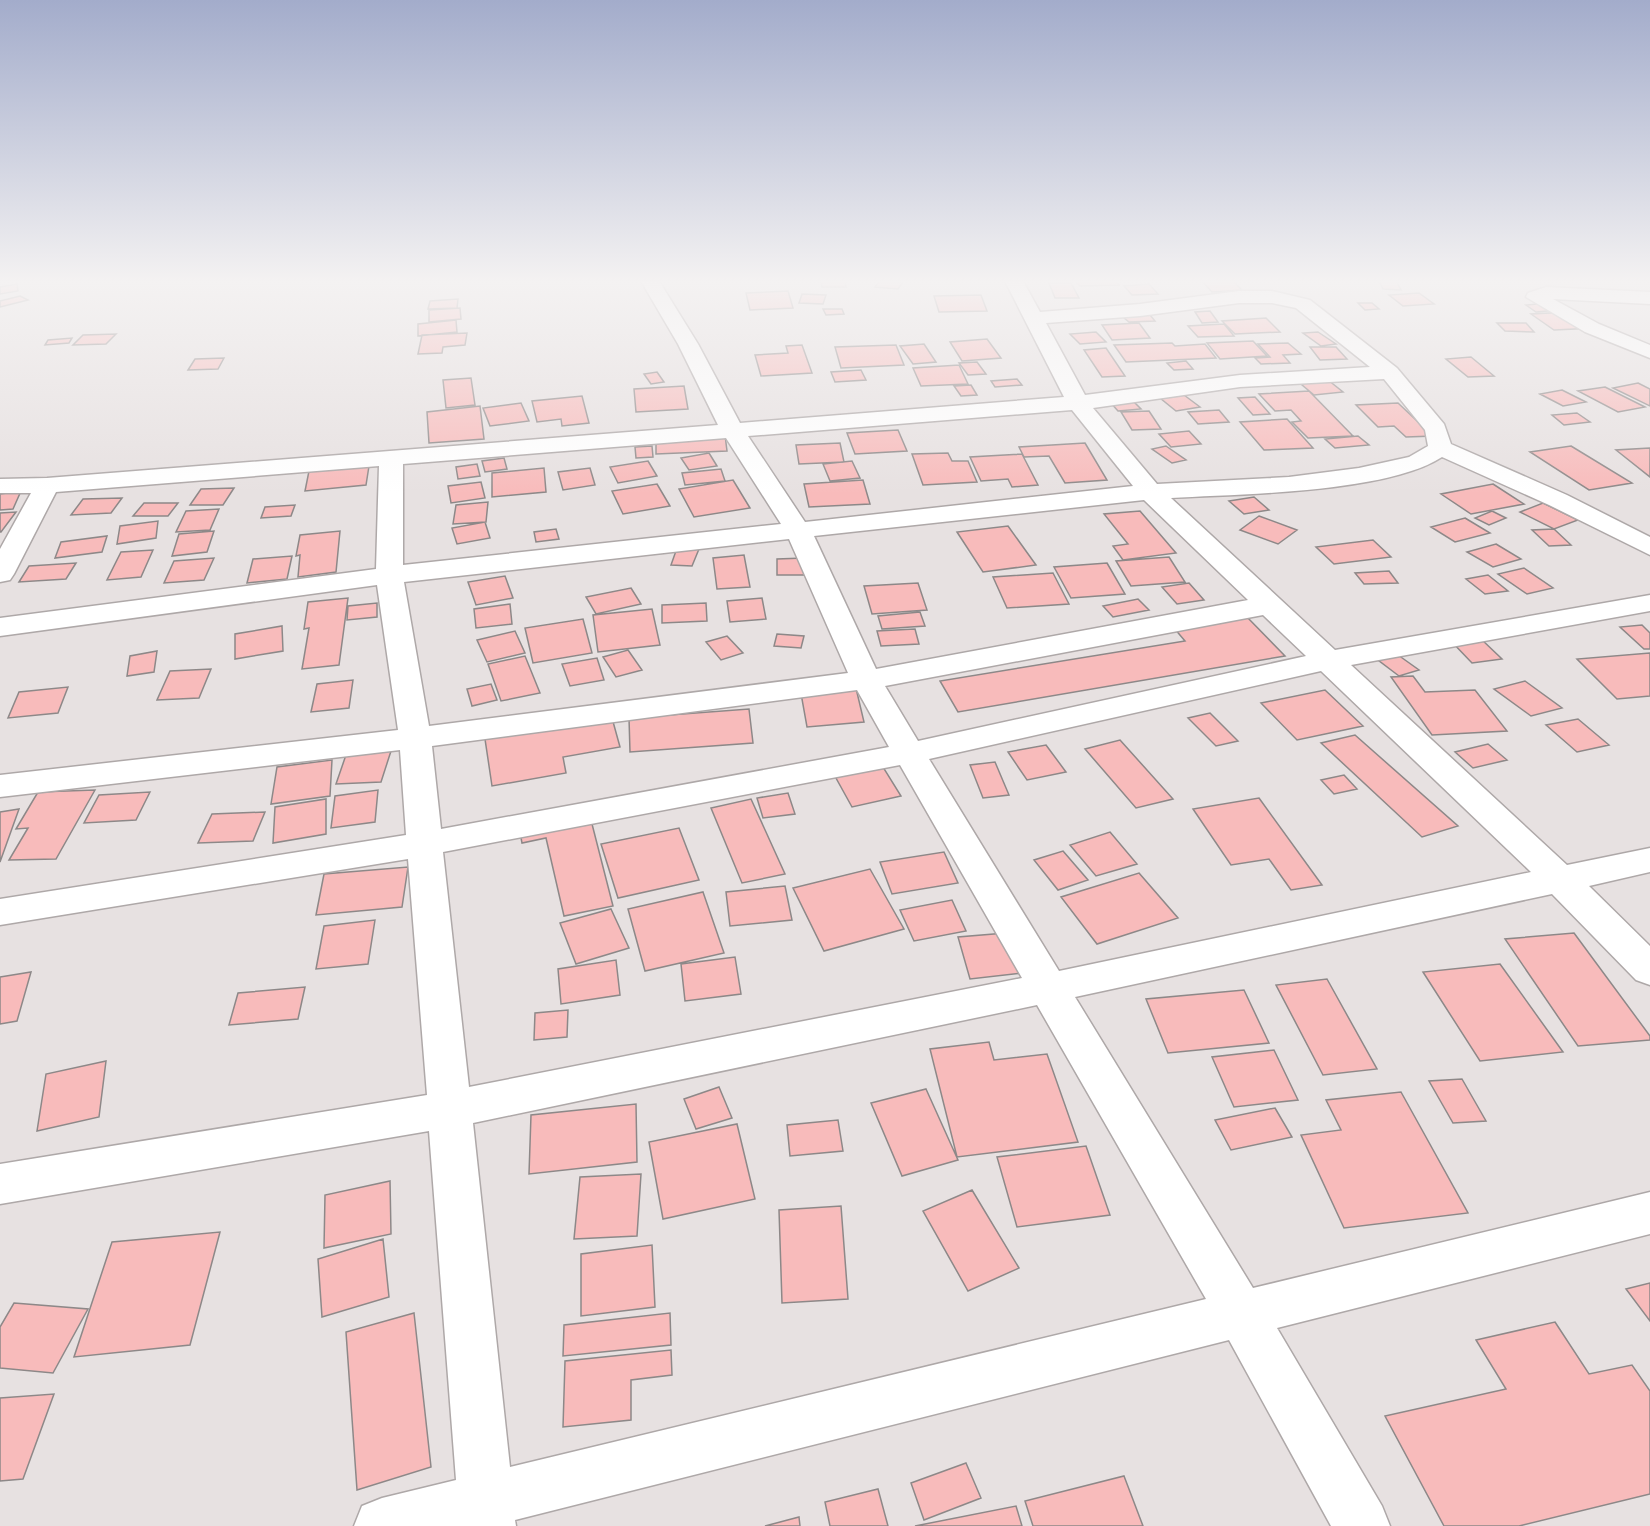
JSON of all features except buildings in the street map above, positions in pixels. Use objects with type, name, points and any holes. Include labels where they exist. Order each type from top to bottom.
[{"type":"street","points":[[692,352],[732,429],[798,530],[866,680],[1241,1314],[1362,1526]]},
{"type":"street","points":[[1052,352],[1078,403],[1149,492],[1560,879],[1650,970]]},
{"type":"street","points":[[1365,352],[1390,372],[1436,429],[1440,448]]},
{"type":"street","points":[[0,486],[47,485],[1078,403],[1240,381],[1390,372]]},
{"type":"street","points":[[0,627],[389,575],[1149,492],[1289,484],[1359,475],[1417,463],[1440,448]]},
{"type":"street","points":[[1440,448],[1558,500],[1650,547]]},
{"type":"street","points":[[391,457],[389,575],[415,738],[488,1513]]},
{"type":"street","points":[[0,574],[47,485]]},
{"type":"street","points":[[0,912],[425,844],[910,753],[1328,660],[1650,603]]},
{"type":"street","points":[[0,786],[415,738],[866,680],[1270,606]]},
{"type":"street","points":[[0,1184],[451,1109],[1048,988],[1650,860]]},
{"type":"street","points":[[382,1526],[488,1513],[1241,1314],[1650,1213]]}]
